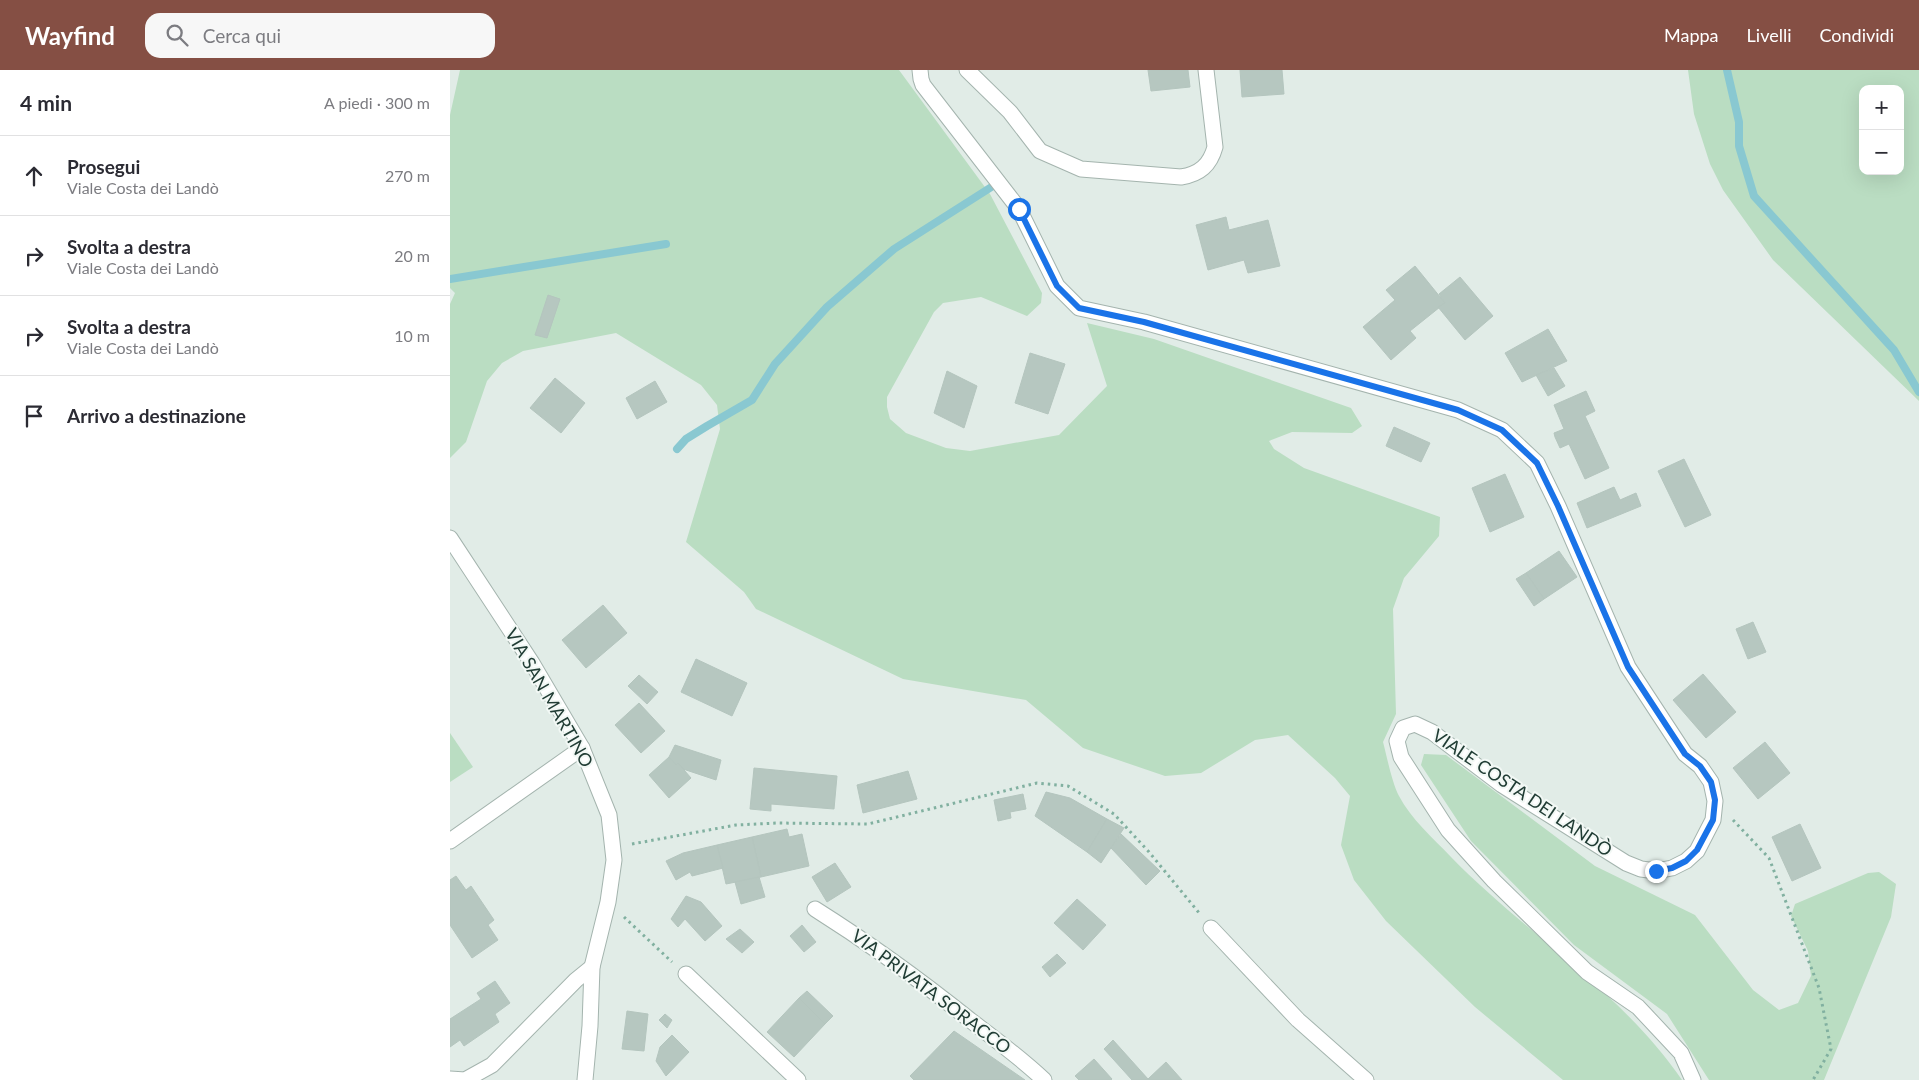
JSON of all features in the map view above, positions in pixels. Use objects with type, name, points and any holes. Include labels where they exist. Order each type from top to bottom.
[{"type":"street","name":"VIALE COSTA DEI LANDÒ","points":[[920,70],[924,85],[1019,209],[1057,286],[1079,308],[1144,322],[1458,410],[1502,430],[1537,463],[1558,506],[1628,667],[1685,754],[1700,766],[1711,782],[1715,800],[1713,820],[1697,850],[1686,861],[1672,868],[1656,871],[1641,869],[1626,863],[1502,784],[1432,732],[1415,724],[1403,728],[1397,741],[1401,757],[1448,830],[1494,881],[1587,972],[1638,1007],[1681,1053],[1694,1080]]},
{"type":"street","points":[[967,70],[1010,112],[1040,151],[1081,170],[1181,177],[1191,176],[1200,172],[1207,165],[1215,147],[1206,70]]},
{"type":"street","name":"VIA SAN MARTINO","points":[[450,538],[532,663],[582,748],[609,815],[614,860],[608,902],[592,967],[586,1080]]},
{"type":"street","points":[[450,841],[582,748]]},
{"type":"street","name":"VIA PRIVATA SORACCO","points":[[815,909],[872,945],[1028,1065],[1044,1080]]},
{"type":"street","points":[[1211,928],[1298,1020],[1366,1080]]},
{"type":"street","points":[[450,1079],[465,1080],[492,1065],[576,980],[592,967]]},
{"type":"street","points":[[686,974],[798,1080]]},
{"type":"path","points":[[612,848],[736,825],[778,823],[868,824],[1037,783],[1068,786],[1114,814],[1211,928]]},
{"type":"path","points":[[1715,800],[1769,858],[1819,988],[1831,1050],[1813,1080]]},
{"type":"path","points":[[608,902],[686,974]]},
{"type":"green space","points":[[460,70],[899,70],[990,194],[1042,293],[1041,303],[1027,316],[981,297],[943,303],[934,312],[887,397],[890,419],[906,433],[946,448],[970,451],[1059,435],[1107,386],[1087,323],[1154,339],[1351,408],[1362,426],[1352,433],[1292,432],[1269,441],[1274,449],[1304,468],[1440,517],[1439,536],[1404,578],[1393,609],[1396,714],[1383,742],[1396,791],[1410,813],[1451,857],[1510,912],[1602,991],[1658,1049],[1682,1080],[1563,1080],[1475,1007],[1386,921],[1354,880],[1341,845],[1350,796],[1335,778],[1288,735],[1255,740],[1201,773],[1165,776],[1083,748],[1026,700],[903,679],[756,609],[744,592],[686,542],[720,429],[717,405],[701,385],[616,333],[523,351],[502,363],[487,381],[466,442],[450,458],[450,304],[455,293],[450,288],[450,115]]},
{"type":"green space","points":[[1688,70],[1919,70],[1919,401],[1773,260],[1723,190],[1710,164],[1694,114]]},
{"type":"green space","points":[[450,733],[473,767],[450,782]]},
{"type":"green space","points":[[1424,754],[1446,755],[1595,866],[1695,915],[1753,990],[1779,1010],[1798,1003],[1811,976],[1808,951],[1791,916],[1795,904],[1868,873],[1879,872],[1896,884],[1891,917],[1824,1080],[1709,1080],[1667,1014],[1574,945],[1471,841],[1421,765]]},
{"type":"building","points":[[1148,70],[1188,70],[1190,87],[1151,91]]},
{"type":"building","points":[[1240,70],[1282,70],[1284,94],[1242,97]]},
{"type":"building","points":[[1226,217],[1229,230],[1268,220],[1280,266],[1248,273],[1244,260],[1208,270],[1196,225]]},
{"type":"building","points":[[1415,266],[1445,303],[1410,331],[1416,338],[1391,360],[1363,327],[1395,300],[1386,290]]},
{"type":"building","points":[[1460,277],[1493,316],[1465,340],[1438,307],[1445,303],[1439,294]]},
{"type":"building","points":[[548,295],[560,299],[547,338],[535,335]]},
{"type":"building","points":[[1548,329],[1567,361],[1522,382],[1505,353]]},
{"type":"building","points":[[1030,353],[1065,364],[1048,414],[1015,403]]},
{"type":"building","points":[[1554,368],[1565,386],[1548,396],[1536,375]]},
{"type":"building","points":[[947,371],[977,386],[964,428],[934,413]]},
{"type":"building","points":[[555,378],[585,403],[561,433],[530,408]]},
{"type":"building","points":[[655,381],[667,402],[637,419],[626,398]]},
{"type":"building","points":[[1586,391],[1595,411],[1585,416],[1609,468],[1585,479],[1569,444],[1560,448],[1555,437],[1554,433],[1564,429],[1554,405]]},
{"type":"building","points":[[1394,427],[1430,443],[1421,462],[1386,446]]},
{"type":"building","points":[[1684,459],[1711,515],[1685,527],[1658,471]]},
{"type":"building","points":[[1505,474],[1524,517],[1490,532],[1472,488]]},
{"type":"building","points":[[1614,487],[1620,500],[1636,493],[1641,506],[1587,528],[1577,503]]},
{"type":"building","points":[[1559,551],[1577,577],[1544,599],[1526,573]]},
{"type":"building","points":[[1526,573],[1544,599],[1534,606],[1516,579]]},
{"type":"building","points":[[603,605],[627,633],[586,668],[562,640]]},
{"type":"building","points":[[1753,622],[1766,652],[1748,659],[1736,629]]},
{"type":"building","points":[[696,659],[747,683],[732,716],[681,692]]},
{"type":"building","points":[[1703,674],[1736,712],[1706,738],[1673,700]]},
{"type":"building","points":[[639,675],[658,692],[647,704],[628,686]]},
{"type":"building","points":[[639,703],[665,731],[641,753],[615,725]]},
{"type":"building","points":[[1765,742],[1790,773],[1758,799],[1733,768]]},
{"type":"building","points":[[675,745],[721,760],[716,780],[683,769],[678,763],[676,765],[669,757]]},
{"type":"building","points":[[669,757],[676,765],[678,763],[691,778],[669,798],[649,775]]},
{"type":"building","points":[[754,768],[837,776],[834,809],[771,804],[771,811],[750,809]]},
{"type":"building","points":[[908,771],[917,799],[863,813],[857,785]]},
{"type":"building","points":[[1046,792],[1070,798],[1107,819],[1087,852],[1035,816]]},
{"type":"building","points":[[1023,794],[1026,809],[1010,812],[1011,818],[998,821],[994,800]]},
{"type":"building","points":[[1107,819],[1124,828],[1101,863],[1087,852]]},
{"type":"building","points":[[1800,824],[1821,868],[1792,881],[1772,837]]},
{"type":"building","points":[[787,829],[789,837],[802,834],[809,866],[761,877],[752,837]]},
{"type":"building","points":[[1121,834],[1160,871],[1146,885],[1111,848]]},
{"type":"building","points":[[752,837],[761,877],[726,884],[717,845]]},
{"type":"building","points":[[717,845],[723,868],[692,876],[690,872],[676,880],[666,861],[683,853]]},
{"type":"building","points":[[835,863],[851,887],[827,902],[812,877]]},
{"type":"building","points":[[456,876],[466,890],[471,886],[494,920],[488,925],[498,940],[472,958],[450,925],[450,880]]},
{"type":"building","points":[[759,877],[765,897],[741,904],[735,882]]},
{"type":"building","points":[[686,896],[701,902],[722,926],[705,941],[685,919],[678,927],[671,919]]},
{"type":"building","points":[[1077,899],[1106,925],[1083,950],[1054,923]]},
{"type":"building","points":[[802,925],[816,942],[804,952],[790,936]]},
{"type":"building","points":[[740,929],[754,942],[742,953],[726,939]]},
{"type":"building","points":[[1057,954],[1066,963],[1050,977],[1042,967]]},
{"type":"building","points":[[495,981],[510,1003],[495,1014],[499,1022],[464,1046],[460,1040],[450,1047],[450,1019],[481,999],[477,993]]},
{"type":"building","points":[[807,991],[833,1016],[825,1024],[799,998]]},
{"type":"building","points":[[799,998],[825,1024],[794,1057],[767,1032]]},
{"type":"building","points":[[627,1011],[648,1014],[644,1051],[622,1049]]},
{"type":"building","points":[[665,1014],[672,1020],[667,1028],[659,1020]]},
{"type":"building","points":[[954,1031],[1025,1080],[914,1080],[910,1076]]},
{"type":"building","points":[[672,1035],[689,1052],[666,1076],[656,1061],[660,1047]]},
{"type":"building","points":[[1113,1040],[1148,1079],[1166,1062],[1182,1080],[1132,1080],[1104,1049]]},
{"type":"building","points":[[1094,1059],[1111,1080],[1079,1080],[1075,1076]]},
{"type":"waterway","points":[[1727,70],[1739,122],[1739,146],[1754,196],[1894,350],[1919,392]]},
{"type":"waterway","points":[[677,449],[686,439],[752,400],[775,364],[827,307],[894,249],[993,186]]},
{"type":"waterway","points":[[450,279],[666,244]]},
{"type":"route","points":[[1019,209],[1057,286],[1079,308],[1144,322],[1458,410],[1502,430],[1537,463],[1558,506],[1628,667],[1685,754],[1700,766],[1711,782],[1715,800],[1713,820],[1697,850],[1686,861],[1672,868],[1656,871]]}]
